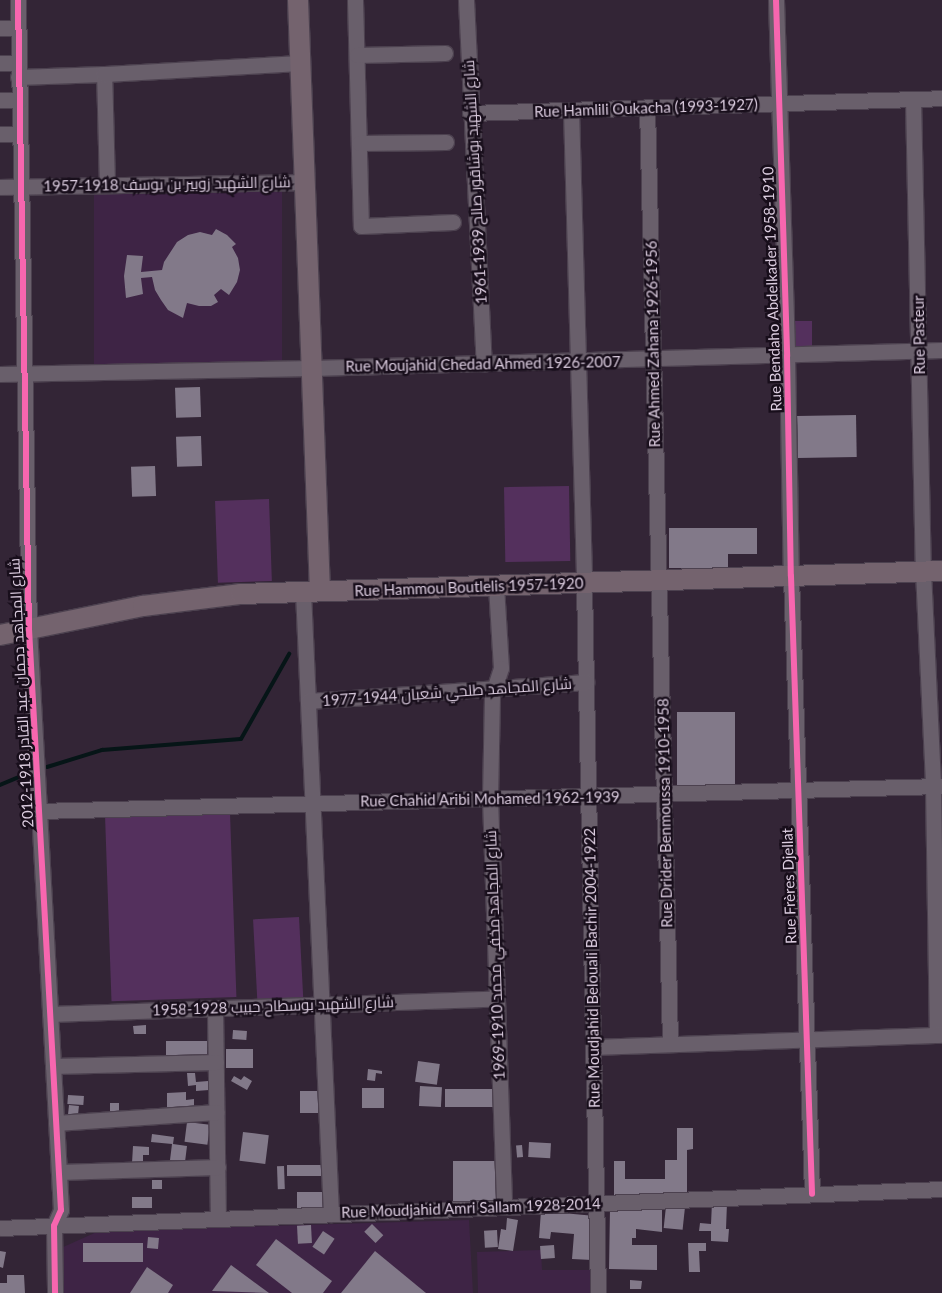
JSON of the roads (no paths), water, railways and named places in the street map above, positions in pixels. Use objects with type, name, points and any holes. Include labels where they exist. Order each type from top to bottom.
[{"type":"main road","points":[[298,0],[312,368],[312,591]]},
{"type":"main road","name":"Rue Hammou Boutlelis 1957-1920","points":[[0,635],[143,606],[241,594],[933,571]]},
{"type":"street","name":"شارع المجاهد دحمان عبد القادر 1918-2012","points":[[18,0],[29,630],[61,1210],[54,1226],[55,1293]]},
{"type":"street","points":[[356,0],[361,226],[453,222]]},
{"type":"street","name":"شارع الشهيد بوشاقور صالح 1939-1961","points":[[466,0],[470,113],[484,364]]},
{"type":"street","name":"Rue Bendaho Abdelkader 1958-1910","points":[[776,0],[787,356],[791,576]]},
{"type":"street","points":[[0,28],[18,28]]},
{"type":"street","points":[[357,55],[445,53]]},
{"type":"street","points":[[0,63],[18,70],[104,74],[300,63]]},
{"type":"street","points":[[104,74],[108,185]]},
{"type":"street","name":"Rue Hamlili Oukacha (1993-1927)","points":[[470,113],[942,98]]},
{"type":"street","name":"Rue Pasteur","points":[[912,99],[920,351],[933,571],[939,1035]]},
{"type":"street","points":[[0,100],[20,100]]},
{"type":"street","name":"Rue Ahmed Zahana 1926-1956","points":[[647,108],[659,581]]},
{"type":"street","name":"Rue Moudjahid Belouali Bachir 2004-1922","points":[[571,110],[579,361],[598,1293]]},
{"type":"street","points":[[0,134],[19,134]]},
{"type":"street","points":[[359,143],[446,142]]},
{"type":"street","name":"شارع الشهيد زوبير بن يوسف 1918-1957","points":[[0,187],[305,182]]},
{"type":"street","name":"Rue Moujahid Chedad Ahmed 1926-2007","points":[[0,374],[484,364],[942,350]]},
{"type":"street","name":"Rue Frères Djellat","points":[[791,576],[812,1194]]},
{"type":"street","name":"Rue Drider Benmoussa 1910-1958","points":[[659,581],[670,1044]]},
{"type":"street","name":"شارع المجاهد مخفي محمد 1910-1969","points":[[496,586],[501,668],[492,695],[490,799],[504,1206]]},
{"type":"street","points":[[312,591],[308,701],[331,1214]]},
{"type":"street","name":"شارع المجاهد طلحي شعبان 1944-1977","points":[[308,701],[586,682]]},
{"type":"street","name":"Rue Chahid Aribi Mohamed 1962-1939","points":[[39,811],[937,786]]},
{"type":"street","name":"شارع الشهيد بوسطاح حبيب 1928-1958","points":[[50,1014],[497,998]]},
{"type":"street","points":[[215,1008],[218,1218]]},
{"type":"street","points":[[593,1047],[939,1035]]},
{"type":"street","points":[[53,1066],[216,1062]]},
{"type":"street","points":[[56,1123],[217,1112]]},
{"type":"street","points":[[59,1172],[218,1167]]},
{"type":"street","name":"Rue Moudjahid Amri Sallam 1928-2014","points":[[0,1228],[942,1189]]},
{"type":"waterway","points":[[47,767],[102,750],[241,739],[289,654]]},
{"type":"waterway","points":[[0,785],[26,774]]}]
